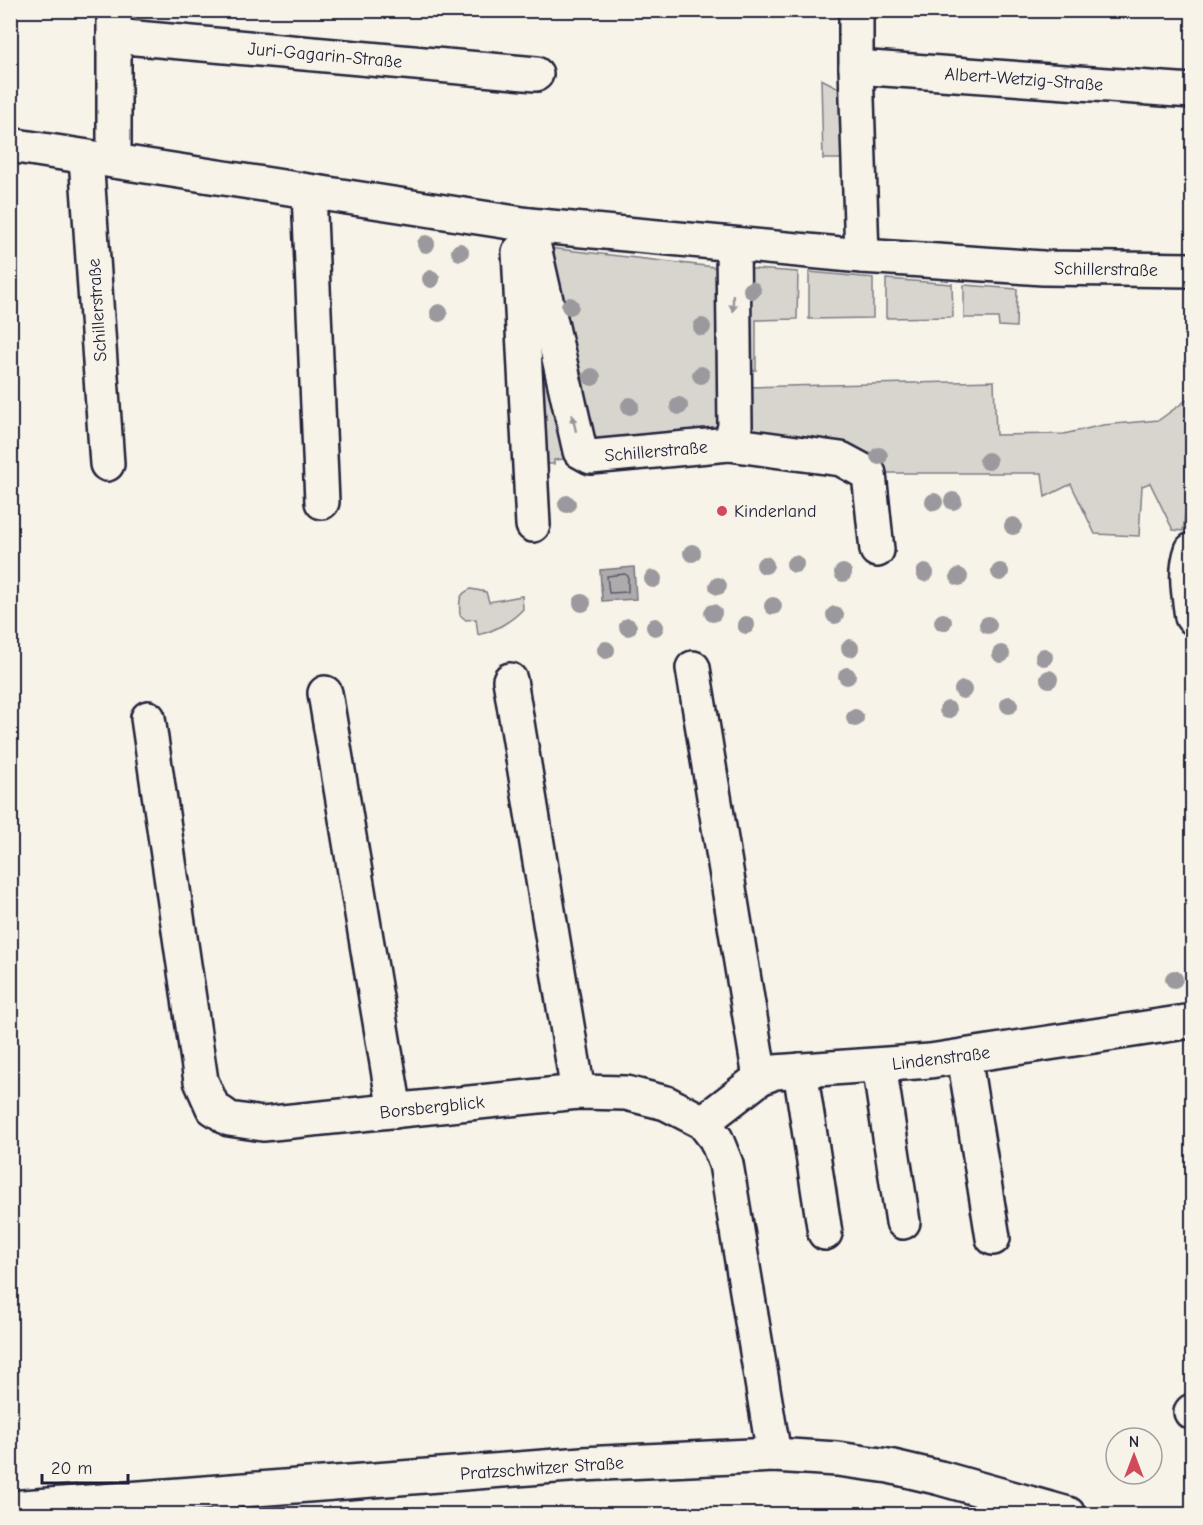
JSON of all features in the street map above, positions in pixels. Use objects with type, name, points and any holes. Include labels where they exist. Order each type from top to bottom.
[{"type":"street","points":[[856,10],[862,256]]},
{"type":"street","name":"Juri-Gagarin-Straße","points":[[100,159],[114,23],[536,75]]},
{"type":"street","name":"Albert-Wetzig-Straße","points":[[856,67],[1192,91]]},
{"type":"street","name":"Schillerstraße","points":[[10,145],[523,224],[862,256],[1043,268],[1192,270]]},
{"type":"street","name":"Schillerstraße","points":[[100,159],[107,464]]},
{"type":"street","points":[[309,192],[322,502]]},
{"type":"street","points":[[523,224],[533,525]]},
{"type":"street","name":"Schillerstraße","points":[[523,224],[580,451],[591,457],[729,444],[735,427],[733,245]]},
{"type":"street","points":[[729,444],[841,459],[869,474],[877,550]]},
{"type":"street","points":[[1192,550],[1188,563],[1187,580],[1192,617]]},
{"type":"street","points":[[693,668],[760,1078]]},
{"type":"street","points":[[510,680],[578,1092]]},
{"type":"street","points":[[325,693],[395,1111]]},
{"type":"street","name":"Borsbergblick","points":[[148,718],[201,1081],[213,1108],[230,1119],[263,1125],[578,1092],[626,1093],[666,1103],[703,1122],[716,1139],[726,1164],[774,1455]]},
{"type":"street","name":"Lindenstraße","points":[[703,1122],[760,1078],[775,1072],[930,1061],[1192,1021]]},
{"type":"street","points":[[964,1056],[993,1238]]},
{"type":"street","points":[[879,1065],[903,1221]]},
{"type":"street","points":[[800,1070],[825,1233]]},
{"type":"street","name":"Pratzschwitzer Straße","points":[[10,1508],[582,1464],[774,1455],[837,1459],[889,1466],[940,1478],[1068,1515]]},
{"type":"shaded area","points":[[821,79],[841,89],[844,159],[823,159]]},
{"type":"shaded area","points":[[540,247],[723,268],[719,432],[596,445]]},
{"type":"shaded area","points":[[740,268],[798,272],[797,319],[756,320],[756,370],[743,371]]},
{"type":"shaded area","points":[[809,272],[873,278],[873,318],[809,319]]},
{"type":"shaded area","points":[[886,279],[952,284],[953,317],[886,318]]},
{"type":"shaded area","points":[[964,285],[1017,289],[1016,327],[999,326],[998,318],[964,318]]},
{"type":"shaded area","points":[[532,298],[566,455],[564,459],[554,460],[554,464],[537,464],[542,432],[545,430],[542,381]]},
{"type":"shaded area","points":[[994,381],[996,435],[1064,434],[1103,425],[1159,420],[1192,396],[1192,471],[1183,531],[1173,530],[1150,483],[1142,486],[1139,536],[1095,534],[1071,484],[1045,497],[1042,473],[881,473],[747,438],[746,387]]},
{"type":"shaded area","points":[[471,589],[486,592],[489,602],[522,596],[523,609],[503,625],[478,635],[476,619],[466,620],[460,615],[460,599]]},
{"type":"water","points":[[634,567],[636,599],[602,601],[600,570]]},
{"type":"place","name":"Kinderland","points":[[722,511]]}]
